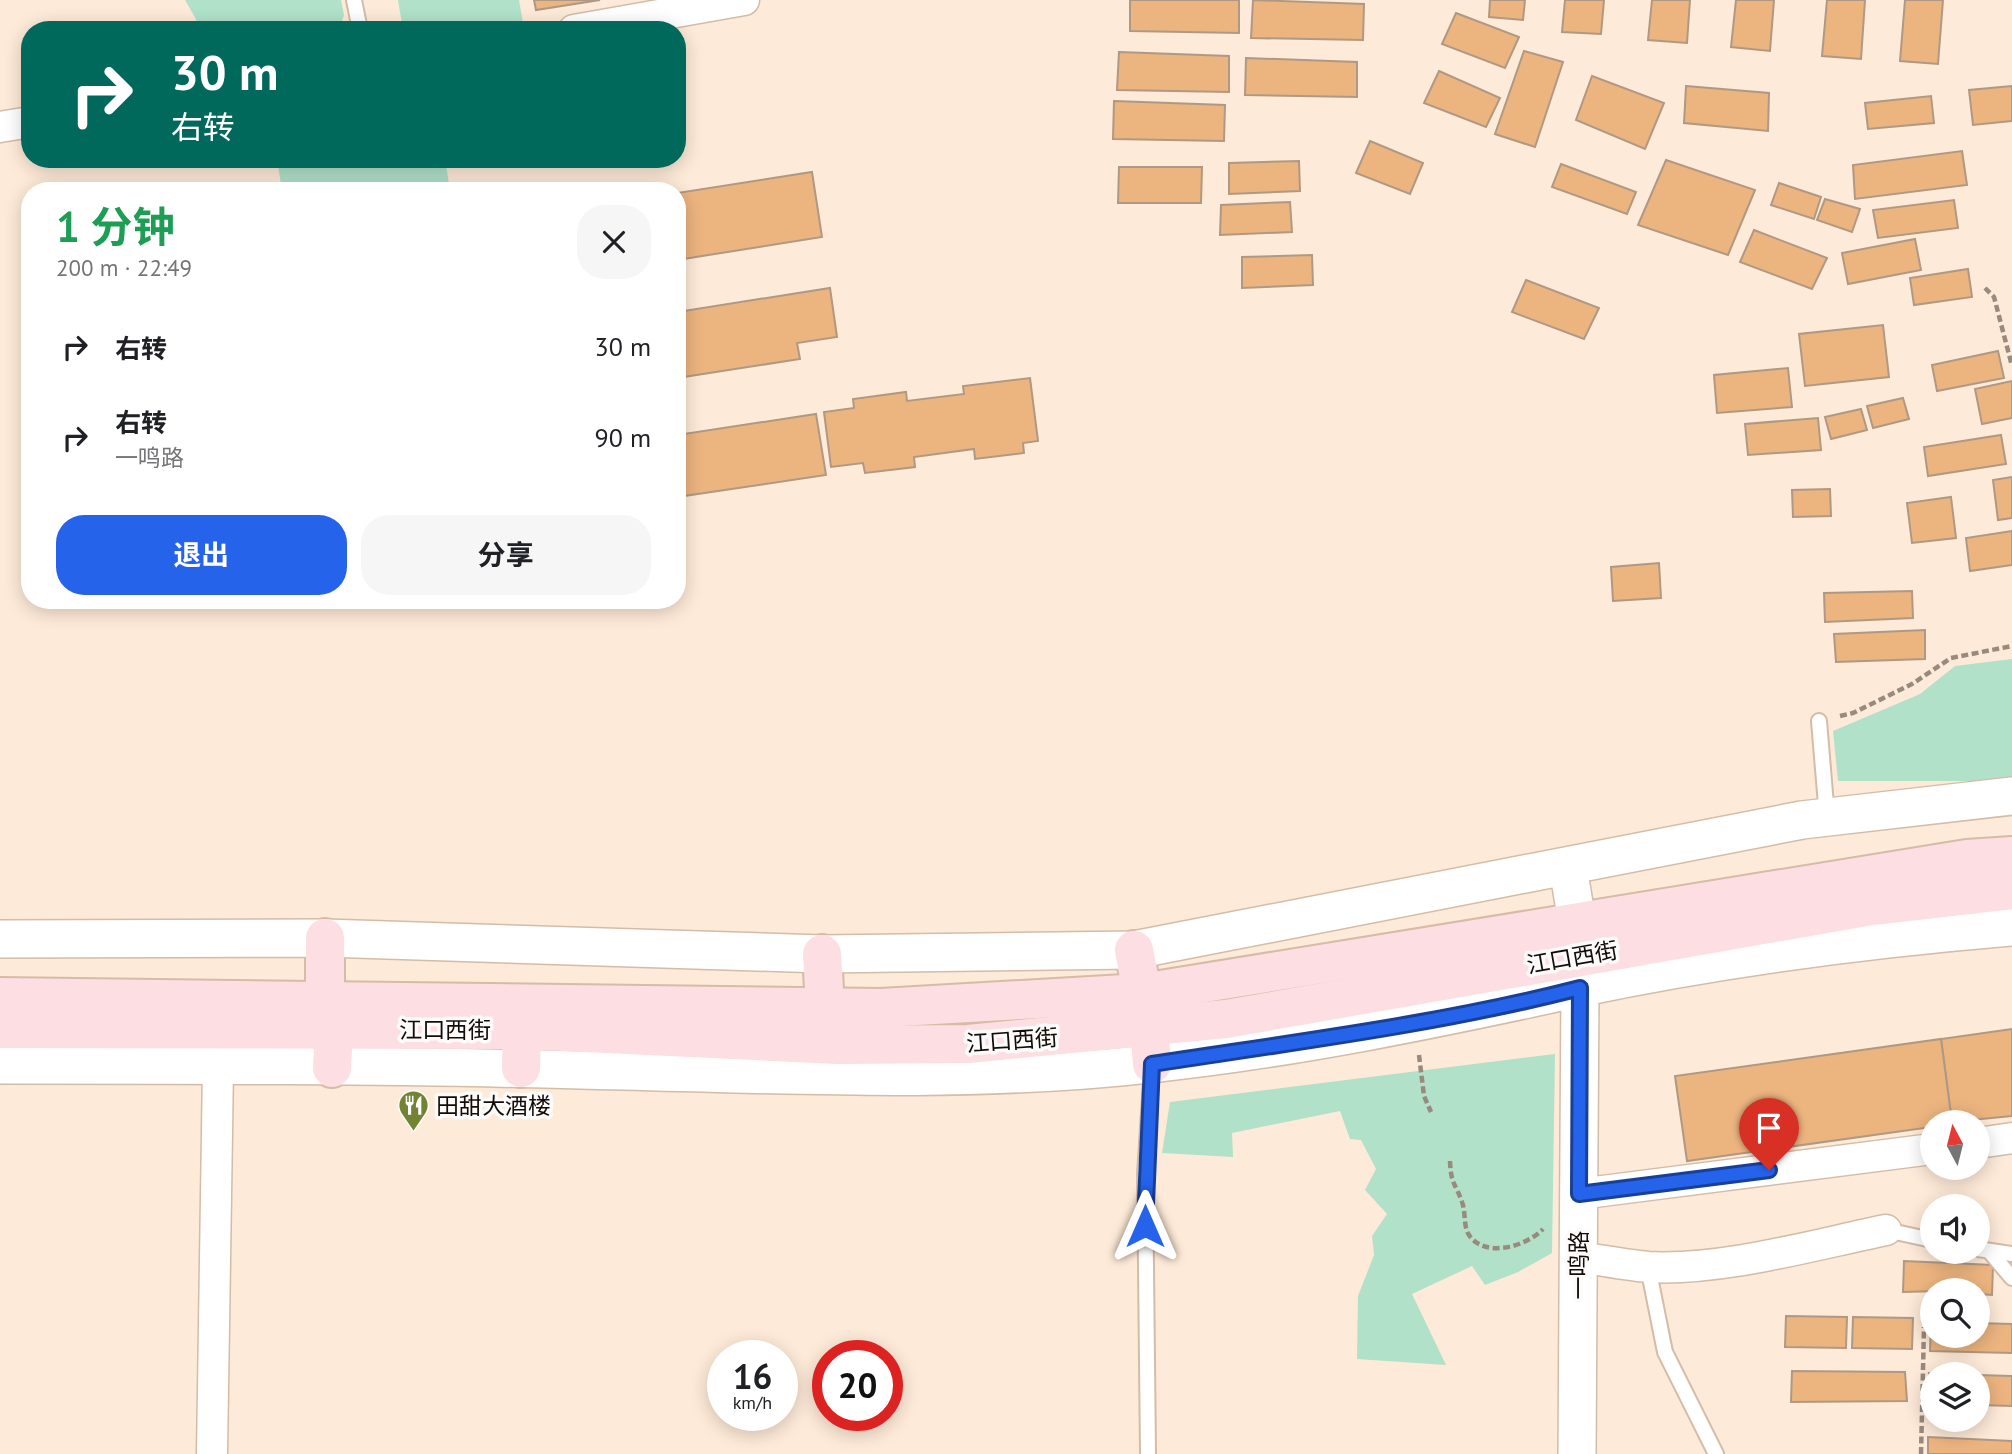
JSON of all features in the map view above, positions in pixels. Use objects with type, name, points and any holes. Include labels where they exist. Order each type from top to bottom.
[{"type":"main road","name":"江口西街","points":[[1578,955],[1967,859],[2012,856]]},
{"type":"main road","name":"江口西街","points":[[0,997],[330,1015],[522,1030],[838,1061],[968,1044],[1226,1019],[1578,955],[1866,907],[2012,890]]},
{"type":"main road","points":[[326,938],[332,1068]]},
{"type":"main road","points":[[1134,950],[1147,1028]]},
{"type":"main road","points":[[822,954],[825,1007]]},
{"type":"main road","name":"江口西街","points":[[0,1030],[330,1015],[825,1007],[881,1008],[1147,1028]]},
{"type":"main road","points":[[521,1068],[522,1030]]},
{"type":"street","points":[[625,21],[744,0]]},
{"type":"street","points":[[0,127],[21,124]]},
{"type":"street","points":[[0,939],[326,938],[822,954],[1134,950],[1827,817],[2012,796]]},
{"type":"street","name":"一鸣路","points":[[1568,867],[1578,955],[1577,1454]]},
{"type":"street","points":[[1147,1028],[1416,1022],[1578,955],[1873,939],[2012,927]]},
{"type":"street","points":[[0,1065],[521,1068],[838,1061]]},
{"type":"street","points":[[212,1454],[218,1066]]},
{"type":"street","points":[[1990,1141],[2012,1138]]},
{"type":"street","points":[[1579,1194],[1920,1151]]},
{"type":"street","points":[[1578,1257],[1648,1267],[1704,1264],[1786,1251],[1886,1230]]},
{"type":"lane","points":[[354,0],[358,21]]},
{"type":"lane","points":[[1819,721],[1827,817]]},
{"type":"lane","points":[[1147,1028],[1145,1433],[1148,1454]]},
{"type":"lane","points":[[1886,1230],[1920,1237]]},
{"type":"lane","points":[[1990,1251],[2012,1254]]},
{"type":"lane","points":[[1990,1256],[2012,1278]]},
{"type":"lane","points":[[1648,1267],[1665,1352],[1716,1454]]},
{"type":"path","points":[[1985,288],[1994,297],[2012,366]]},
{"type":"path","points":[[1819,721],[1853,713],[1912,684],[1951,658],[2012,646]]},
{"type":"path","points":[[1416,1022],[1424,1096],[1431,1112]]},
{"type":"path","points":[[1450,1161],[1451,1184],[1462,1202],[1469,1235],[1490,1247],[1507,1248],[1540,1232],[1579,1194]]},
{"type":"path","points":[[1921,1454],[1924,1348]]},
{"type":"green space","points":[[185,0],[341,0],[344,15],[342,21],[196,19]]},
{"type":"green space","points":[[398,0],[519,0],[523,21],[402,21]]},
{"type":"green space","points":[[278,168],[446,168],[449,182],[281,182]]},
{"type":"green space","points":[[2012,659],[2012,781],[1838,781],[1833,731],[1920,694],[1955,666]]},
{"type":"green space","points":[[1555,1054],[1552,1253],[1518,1272],[1485,1285],[1472,1266],[1412,1294],[1446,1365],[1357,1359],[1358,1296],[1374,1255],[1372,1236],[1387,1214],[1365,1190],[1376,1169],[1361,1140],[1350,1139],[1340,1111],[1232,1133],[1233,1157],[1162,1153],[1170,1102]]},
{"type":"building","points":[[534,0],[600,0],[536,10]]},
{"type":"building","points":[[1130,0],[1239,0],[1239,33],[1130,31]]},
{"type":"building","points":[[1253,0],[1364,4],[1363,40],[1251,38]]},
{"type":"building","points":[[1490,0],[1525,0],[1523,20],[1489,17]]},
{"type":"building","points":[[1565,0],[1604,0],[1601,34],[1562,32]]},
{"type":"building","points":[[1652,0],[1690,0],[1687,43],[1648,40]]},
{"type":"building","points":[[1736,0],[1774,0],[1770,51],[1731,47]]},
{"type":"building","points":[[1827,0],[1865,0],[1861,59],[1822,56]]},
{"type":"building","points":[[1905,0],[1943,0],[1938,64],[1900,61]]},
{"type":"building","points":[[1456,13],[1519,37],[1505,68],[1442,44]]},
{"type":"building","points":[[1524,51],[1563,62],[1535,147],[1495,134]]},
{"type":"building","points":[[1119,52],[1229,56],[1229,92],[1117,90]]},
{"type":"building","points":[[1246,58],[1357,62],[1357,97],[1245,95]]},
{"type":"building","points":[[1439,71],[1500,98],[1486,127],[1424,103]]},
{"type":"building","points":[[1592,76],[1664,103],[1645,149],[1576,120]]},
{"type":"building","points":[[1686,86],[1769,93],[1768,131],[1684,123]]},
{"type":"building","points":[[2012,86],[2012,121],[1973,125],[1969,90]]},
{"type":"building","points":[[1931,96],[1934,123],[1868,129],[1865,103]]},
{"type":"building","points":[[1114,101],[1225,105],[1224,141],[1113,139]]},
{"type":"building","points":[[1370,141],[1423,163],[1410,194],[1356,173]]},
{"type":"building","points":[[1962,151],[1967,185],[1855,199],[1853,165]]},
{"type":"building","points":[[1666,160],[1755,190],[1728,255],[1638,225]]},
{"type":"building","points":[[1299,161],[1300,191],[1229,194],[1229,163]]},
{"type":"building","points":[[1561,164],[1636,192],[1627,214],[1552,187]]},
{"type":"building","points":[[1119,167],[1202,167],[1201,203],[1118,203]]},
{"type":"building","points":[[812,172],[822,237],[686,259],[686,192]]},
{"type":"building","points":[[1779,183],[1821,197],[1814,219],[1771,205]]},
{"type":"building","points":[[1825,199],[1860,209],[1852,232],[1817,220]]},
{"type":"building","points":[[1954,200],[1958,228],[1878,238],[1873,210]]},
{"type":"building","points":[[1290,202],[1292,232],[1220,235],[1221,205]]},
{"type":"building","points":[[1754,230],[1827,258],[1812,289],[1740,262]]},
{"type":"building","points":[[1915,239],[1921,270],[1848,284],[1842,253]]},
{"type":"building","points":[[1312,255],[1313,285],[1242,288],[1242,257]]},
{"type":"building","points":[[1968,269],[1972,297],[1914,305],[1910,278]]},
{"type":"building","points":[[1526,280],[1599,308],[1584,339],[1512,312]]},
{"type":"building","points":[[830,288],[837,337],[797,343],[800,359],[686,377],[686,311]]},
{"type":"building","points":[[1883,325],[1889,377],[1805,386],[1799,334]]},
{"type":"building","points":[[1998,351],[2004,378],[1937,391],[1932,365]]},
{"type":"building","points":[[1788,368],[1792,407],[1717,413],[1714,375]]},
{"type":"building","points":[[1030,378],[1038,441],[1023,443],[1024,453],[975,459],[974,449],[914,457],[915,467],[865,473],[863,463],[831,467],[824,412],[854,408],[853,399],[906,392],[907,401],[964,394],[963,386]]},
{"type":"building","points":[[2012,381],[2012,418],[1982,424],[1975,389]]},
{"type":"building","points":[[1903,398],[1909,419],[1873,428],[1867,406]]},
{"type":"building","points":[[1861,409],[1867,430],[1831,439],[1825,417]]},
{"type":"building","points":[[816,414],[826,475],[686,496],[686,434]]},
{"type":"building","points":[[1818,418],[1821,450],[1748,455],[1745,424]]},
{"type":"building","points":[[2001,435],[2006,464],[1928,476],[1924,447]]},
{"type":"building","points":[[2012,477],[2012,518],[1998,520],[1993,480]]},
{"type":"building","points":[[1830,489],[1831,516],[1793,517],[1792,490]]},
{"type":"building","points":[[1951,497],[1956,538],[1912,543],[1907,503]]},
{"type":"building","points":[[2012,531],[2012,565],[1970,571],[1966,538]]},
{"type":"building","points":[[1659,563],[1661,598],[1613,601],[1611,567]]},
{"type":"building","points":[[1912,591],[1913,618],[1825,622],[1824,593]]},
{"type":"building","points":[[1925,630],[1925,659],[1836,662],[1834,634]]},
{"type":"building","points":[[2012,1029],[2012,1116],[1990,1118],[1990,1110],[1950,1110],[1941,1039]]},
{"type":"building","points":[[1941,1039],[1950,1110],[1920,1110],[1920,1129],[1687,1161],[1675,1076]]},
{"type":"building","points":[[1904,1261],[1920,1262],[1920,1264],[1993,1265],[1992,1295],[1990,1278],[1920,1278],[1920,1292],[1903,1292]]},
{"type":"building","points":[[1786,1316],[1847,1317],[1846,1348],[1785,1347]]},
{"type":"building","points":[[1853,1317],[1913,1318],[1912,1349],[1852,1348]]},
{"type":"building","points":[[1990,1323],[2012,1324],[2012,1353],[1930,1351],[1930,1348],[1990,1348]]},
{"type":"building","points":[[1792,1371],[1905,1372],[1907,1401],[1791,1402]]},
{"type":"building","points":[[1990,1375],[2012,1376],[2012,1406],[1990,1405]]},
{"type":"building","points":[[1928,1437],[2012,1441],[2012,1454],[1928,1454]]},
{"type":"place","name":"田甜大酒楼","points":[[413,1132]]},
{"type":"route","points":[[1145,1226],[1145,1174],[1152,1064],[1375,1029],[1528,1001],[1580,988],[1579,1194],[1769,1170]]}]
